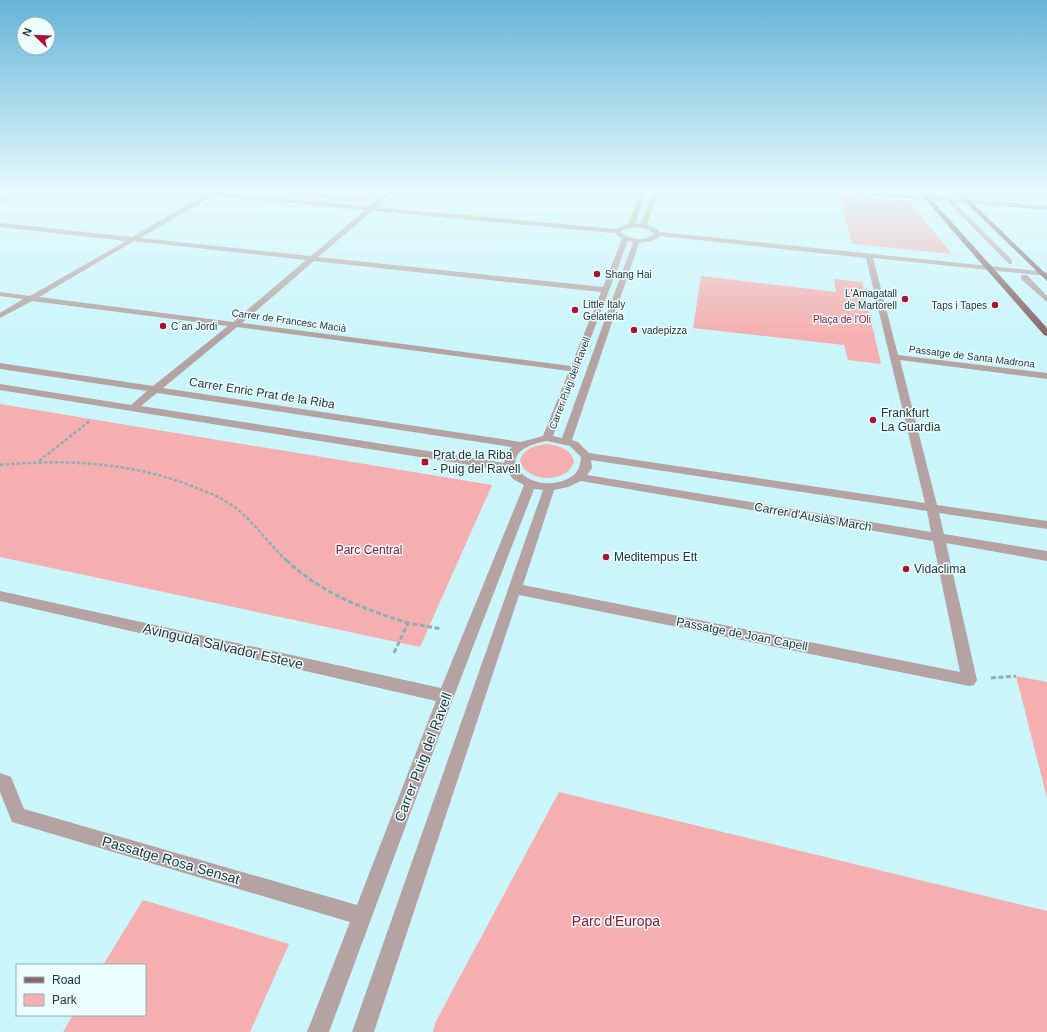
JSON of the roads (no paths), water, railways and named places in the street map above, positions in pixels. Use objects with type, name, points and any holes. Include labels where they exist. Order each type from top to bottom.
[{"type":"main road","points":[[963,238],[1047,332]]},
{"type":"main road","points":[[1005,238],[1033,265]]},
{"type":"street","points":[[117,238],[606,290]]},
{"type":"street","points":[[0,316],[136,238]]},
{"type":"street","points":[[134,407],[236,324],[336,238]]},
{"type":"street","name":"Carrer Puig del Ravell","points":[[547,438],[626,238]]},
{"type":"street","points":[[627,238],[638,240],[653,238]]},
{"type":"street","points":[[700,238],[1046,273]]},
{"type":"street","points":[[986,238],[1009,262]]},
{"type":"street","name":"Carrer Puig del Ravell","points":[[566,441],[638,240]]},
{"type":"street","points":[[869,255],[895,356],[938,538]]},
{"type":"street","points":[[1033,265],[1046,273]]},
{"type":"street","points":[[1024,277],[1047,300]]},
{"type":"street","name":"Carrer de Francesc Macià","points":[[0,294],[574,369]]},
{"type":"street","name":"Passatge de Santa Madrona","points":[[895,356],[1047,376]]},
{"type":"street","name":"Carrer Enric Prat de la Riba","points":[[0,366],[520,445]]},
{"type":"street","points":[[0,387],[134,407],[511,468]]},
{"type":"street","points":[[547,438],[566,441],[574,444],[586,456],[587,462],[586,468],[580,477],[569,483],[550,486],[531,483],[518,477],[511,468],[511,455],[520,445],[534,439],[547,438]]},
{"type":"street","name":"Carrer d'Ausiàs March","points":[[586,456],[1047,525]]},
{"type":"street","name":"Carrer d'Ausiàs March","points":[[580,477],[1047,556]]},
{"type":"street","name":"Carrer Puig del Ravell","points":[[318,1032],[446,696],[531,483]]},
{"type":"street","points":[[363,1032],[550,486]]},
{"type":"street","name":"Passatge de Joan Capell","points":[[515,588],[969,680],[938,538]]},
{"type":"street","name":"Avinguda Salvador Esteve","points":[[0,596],[446,696]]},
{"type":"street","name":"Passatge Rosa Sensat","points":[[2,784],[18,816],[362,916]]},
{"type":"place","name":"Shang Hai","points":[[597,274]]},
{"type":"place","name":"L'Amagatall de Martorell","points":[[905,299]]},
{"type":"place","name":"Taps i Tapes","points":[[995,305]]},
{"type":"place","name":"Little Italy Gelateria","points":[[575,310]]},
{"type":"place","name":"C´an Jordi","points":[[163,326]]},
{"type":"place","name":"vadepizza","points":[[634,330]]},
{"type":"place","name":"Frankfurt La Guardia","points":[[873,420]]},
{"type":"place","name":"Prat de la Riba - Puig del Ravell","points":[[425,462]]},
{"type":"place","name":"Meditempus Ett","points":[[606,557]]},
{"type":"place","name":"Vidaclima","points":[[906,569]]},
{"type":"park label","name":"Plaça de l'Oli","points":[[842,319]]},
{"type":"park label","name":"Parc Central","points":[[369,550]]},
{"type":"park label","name":"Parc d'Europa","points":[[616,921]]}]
